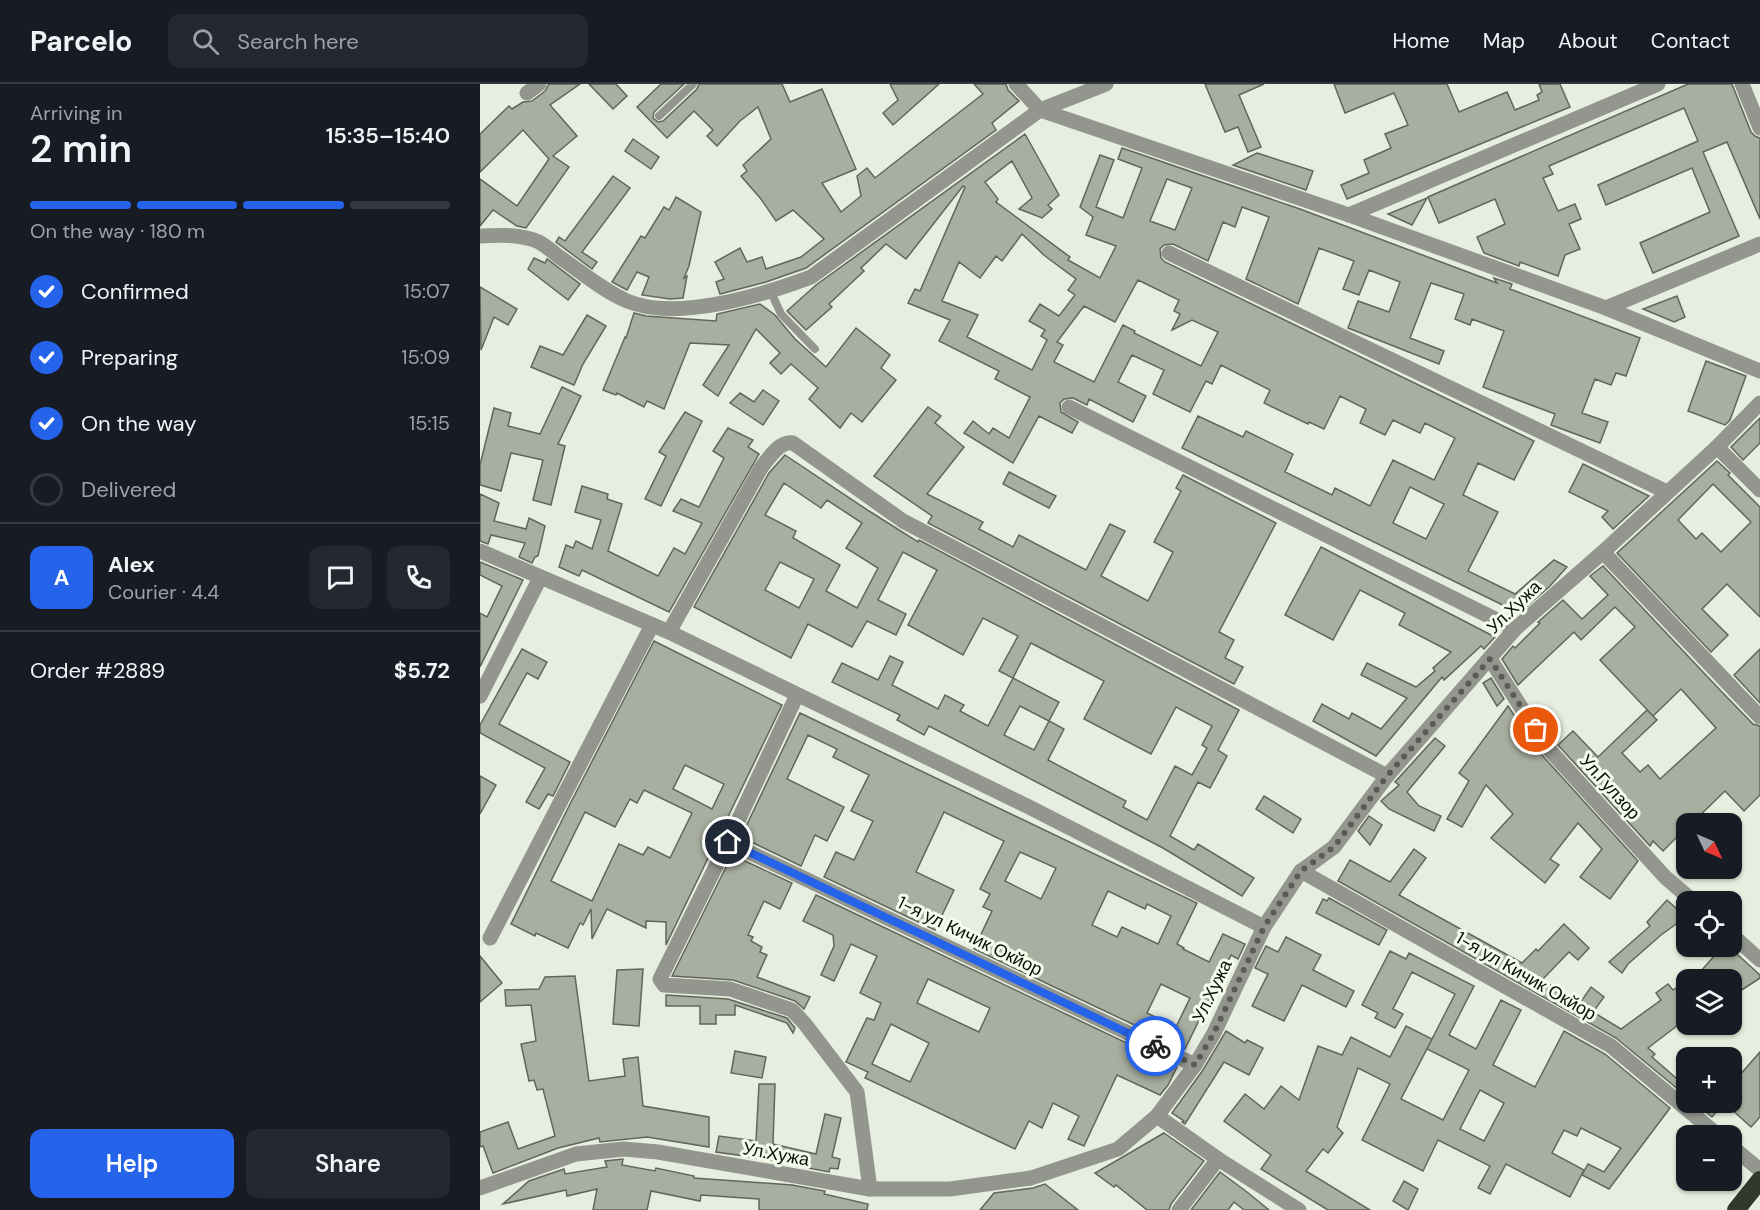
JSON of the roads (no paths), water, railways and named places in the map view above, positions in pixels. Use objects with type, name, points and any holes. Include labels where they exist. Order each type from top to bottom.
[{"type":"highway","points":[[1736,1210],[1760,1180]]},
{"type":"street","points":[[1016,84],[1040,110],[1349,215],[1606,308],[1760,371]]},
{"type":"street","points":[[480,236],[510,235],[538,242],[604,288],[629,302],[659,308],[700,307],[771,292],[811,277],[1040,110],[1106,84]]},
{"type":"street","points":[[1349,215],[1658,84]]},
{"type":"street","points":[[1742,84],[1760,128]]},
{"type":"street","points":[[1606,308],[1760,244]]},
{"type":"street","points":[[1169,253],[1667,492]]},
{"type":"street","name":"Ул.Хужа","points":[[480,1188],[576,1154],[624,1149],[658,1152],[870,1189],[950,1189],[1031,1178],[1118,1149],[1157,1116],[1195,1065],[1214,1033],[1264,927],[1301,871],[1334,847],[1387,776],[1515,629],[1717,447],[1760,403]]},
{"type":"street","points":[[1070,407],[1515,629]]},
{"type":"street","points":[[669,632],[761,468],[780,445],[793,442],[903,521],[1387,776]]},
{"type":"street","points":[[1717,447],[1760,490]]},
{"type":"street","points":[[480,551],[669,632],[1031,808],[1264,927]]},
{"type":"street","points":[[1603,552],[1760,717]]},
{"type":"street","points":[[480,696],[540,578]]},
{"type":"street","points":[[490,938],[652,625]]},
{"type":"street","name":"Ул.Гулзор","points":[[1490,659],[1546,746],[1665,877],[1681,891]]},
{"type":"street","points":[[797,695],[660,979],[664,985],[730,989],[792,1010],[857,1092],[870,1189]]},
{"type":"street","name":"1-я ул Кичик Окйор","points":[[728,842],[1195,1065]]},
{"type":"street","name":"1-я ул Кичик Окйор","points":[[1301,871],[1611,1046],[1706,1125]]},
{"type":"street","points":[[1742,943],[1759,956]]},
{"type":"street","points":[[1157,1116],[1218,1159],[1299,1210]]},
{"type":"street","points":[[1742,1155],[1760,1170]]},
{"type":"street","points":[[1179,1210],[1218,1159]]},
{"type":"lane","points":[[659,116],[693,84]]},
{"type":"lane","points":[[771,292],[781,314],[815,350]]}]
